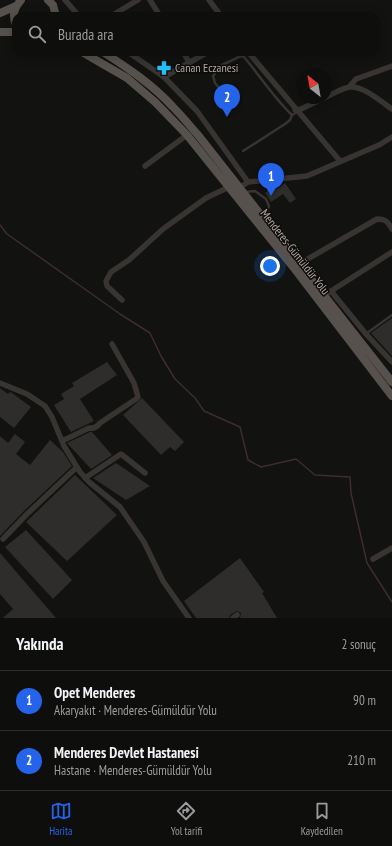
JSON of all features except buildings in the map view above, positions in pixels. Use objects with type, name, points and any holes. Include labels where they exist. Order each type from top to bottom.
[{"type":"main road","points":[[49,0],[55,12]]},
{"type":"main road","points":[[0,13],[18,3]]},
{"type":"main road","points":[[0,32],[12,32]]},
{"type":"main road","name":"Menderes-Gümüldür Yolu","points":[[89,56],[127,78],[155,102],[187,134],[294,268],[392,396]]},
{"type":"main road","name":"Menderes-Gümüldür Yolu","points":[[109,56],[127,67],[173,106],[198,135],[392,382]]},
{"type":"street","points":[[65,0],[76,12]]},
{"type":"street","points":[[150,0],[158,12]]},
{"type":"street","points":[[209,0],[218,12]]},
{"type":"street","points":[[118,12],[134,1]]},
{"type":"street","points":[[134,56],[164,77],[197,111],[248,182]]},
{"type":"street","points":[[185,56],[189,62]]},
{"type":"street","points":[[164,77],[200,56]]},
{"type":"street","points":[[251,56],[295,112],[340,162]]},
{"type":"street","points":[[332,95],[349,87],[356,79],[392,66]]},
{"type":"street","points":[[349,87],[363,90],[392,109]]},
{"type":"street","points":[[295,112],[312,104]]},
{"type":"street","points":[[145,166],[187,134]]},
{"type":"street","points":[[240,190],[248,182],[307,176],[379,145],[392,137]]},
{"type":"street","points":[[122,300],[107,286],[106,281],[111,272],[128,260],[163,229],[206,198],[229,187]]},
{"type":"street","points":[[299,264],[377,218],[384,219],[388,222],[392,229]]},
{"type":"street","points":[[323,296],[392,252]]},
{"type":"street","points":[[331,291],[366,334],[392,362]]},
{"type":"street","points":[[62,441],[88,428],[93,429],[136,399],[138,396],[134,383],[112,344]]},
{"type":"street","points":[[0,383],[27,394],[45,406],[52,417],[62,441],[77,467],[89,482],[120,506],[144,542],[163,581],[189,618]]},
{"type":"street","points":[[85,478],[121,454],[145,473]]},
{"type":"street","points":[[3,539],[77,467]]},
{"type":"street","points":[[373,559],[392,548]]},
{"type":"lane","points":[[231,102],[215,83],[213,76],[222,65],[236,58],[244,57],[283,106],[295,112],[290,120],[285,124],[243,151]]},
{"type":"lane","points":[[240,190],[255,191],[266,199],[269,206],[263,219]]},
{"type":"lane","points":[[366,334],[392,315]]},
{"type":"waterway","points":[[0,225],[7,234],[120,314],[150,333],[161,356],[175,379],[195,398],[204,411],[240,427],[248,460],[261,467],[296,459],[315,475],[350,477],[351,493],[367,563],[392,602]]},
{"type":"place","name":"Canan Eczanesi","points":[[164,68]]},
{"type":"place","name":"Menderes Devlet Hastanesi","points":[[227,117]]},
{"type":"place","name":"Opet Menderes","points":[[271,196]]}]
